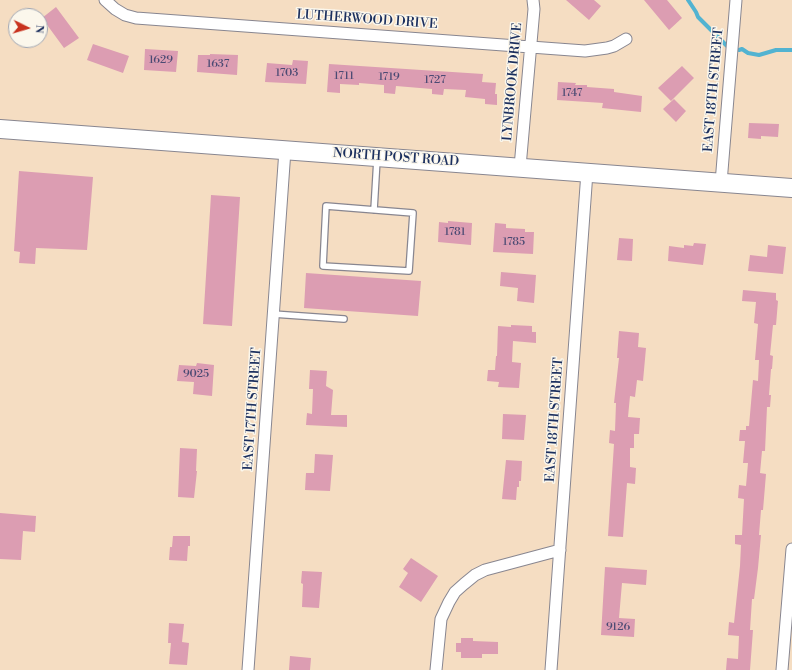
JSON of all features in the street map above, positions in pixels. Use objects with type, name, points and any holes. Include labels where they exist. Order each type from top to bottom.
[{"type":"main road","name":"NORTH POST ROAD","points":[[0,129],[792,188]]},
{"type":"street","name":"LYNBROOK DRIVE","points":[[520,167],[534,9],[533,0]]},
{"type":"street","name":"EAST 18TH STREET","points":[[721,183],[736,0]]},
{"type":"street","name":"LUTHERWOOD DRIVE","points":[[106,1],[122,14],[136,18],[594,50],[614,46],[626,39]]},
{"type":"street","name":"EAST 17TH STREET","points":[[248,670],[285,150]]},
{"type":"street","name":"EAST 18TH STREET","points":[[551,670],[587,172]]},
{"type":"street","points":[[782,670],[792,549]]},
{"type":"street","points":[[436,670],[441,619],[455,592],[475,575],[485,570],[560,550]]},
{"type":"lane","points":[[374,210],[377,157]]},
{"type":"lane","points":[[326,206],[374,210],[412,213],[409,272],[323,266],[326,206]]},
{"type":"lane","points":[[273,314],[344,319]]},
{"type":"building","points":[[566,0],[594,0],[601,6],[589,20]]},
{"type":"building","points":[[644,0],[667,0],[682,18],[669,30]]},
{"type":"building","points":[[56,7],[79,38],[64,48],[48,26],[48,13]]},
{"type":"building","points":[[93,44],[129,56],[123,73],[87,60]]},
{"type":"building","points":[[145,49],[178,51],[176,72],[144,70]]},
{"type":"building","points":[[198,55],[238,55],[237,75],[197,72]]},
{"type":"building","points":[[293,60],[308,61],[306,84],[265,82],[267,63],[292,65]]},
{"type":"building","points":[[329,64],[483,74],[482,82],[496,83],[495,94],[497,94],[497,105],[485,104],[485,99],[465,97],[466,90],[444,89],[443,95],[432,94],[432,89],[396,86],[395,94],[384,93],[384,85],[359,83],[359,85],[340,84],[340,93],[327,92]]},
{"type":"building","points":[[682,66],[694,78],[671,101],[658,88]]},
{"type":"building","points":[[558,82],[576,83],[575,85],[587,85],[587,87],[614,89],[614,92],[642,96],[641,112],[602,108],[603,103],[557,100]]},
{"type":"building","points":[[674,99],[686,111],[676,122],[663,109]]},
{"type":"building","points":[[749,123],[779,124],[778,137],[761,136],[761,139],[748,138]]},
{"type":"building","points":[[19,171],[93,177],[87,250],[36,248],[35,264],[19,263],[20,252],[14,251]]},
{"type":"building","points":[[211,195],[240,197],[232,326],[203,324]]},
{"type":"building","points":[[448,221],[472,223],[471,245],[438,242],[439,222],[448,223]]},
{"type":"building","points":[[495,223],[506,224],[506,228],[525,229],[525,232],[534,232],[533,254],[493,252]]},
{"type":"building","points":[[619,238],[633,239],[632,261],[617,260]]},
{"type":"building","points":[[694,243],[706,244],[703,265],[668,261],[669,246],[684,248],[684,245],[693,246]]},
{"type":"building","points":[[768,245],[786,247],[783,274],[748,271],[750,255],[767,257]]},
{"type":"building","points":[[501,272],[536,275],[534,303],[517,301],[518,288],[500,286]]},
{"type":"building","points":[[306,273],[421,281],[418,316],[304,308]]},
{"type":"building","points":[[743,290],[776,293],[776,300],[778,301],[776,325],[773,325],[770,355],[773,356],[769,395],[771,395],[770,407],[767,407],[765,451],[762,451],[760,473],[766,474],[763,510],[761,510],[759,535],[761,535],[758,568],[754,599],[752,599],[750,630],[753,630],[750,670],[726,670],[727,658],[738,659],[739,636],[728,635],[729,622],[734,623],[740,566],[741,545],[735,544],[735,535],[742,535],[744,499],[738,498],[739,485],[746,486],[748,463],[743,463],[745,441],[739,441],[740,430],[746,430],[746,426],[749,426],[753,380],[758,381],[759,360],[755,360],[758,324],[754,323],[756,302],[742,301]]},
{"type":"building","points":[[511,325],[532,326],[532,332],[536,332],[536,343],[513,341],[512,362],[521,363],[519,388],[498,387],[499,382],[487,381],[488,370],[495,370],[498,326],[511,327]]},
{"type":"building","points":[[619,331],[639,333],[638,347],[646,348],[643,381],[637,380],[635,397],[630,396],[628,417],[640,418],[639,434],[634,434],[634,448],[630,448],[630,467],[636,468],[635,484],[627,483],[623,537],[608,536],[614,444],[609,443],[610,430],[615,431],[616,403],[614,403],[619,358],[617,358]]},
{"type":"building","points":[[197,363],[214,365],[212,396],[193,394],[194,382],[177,381],[179,365],[196,366]]},
{"type":"building","points":[[310,370],[327,371],[326,386],[333,390],[331,415],[347,415],[347,427],[306,425],[307,413],[312,414],[313,389],[309,389]]},
{"type":"building","points":[[503,414],[526,415],[524,440],[502,439]]},
{"type":"building","points":[[180,448],[197,449],[197,471],[194,498],[178,497]]},
{"type":"building","points":[[315,454],[333,455],[330,491],[305,490],[306,473],[314,473]]},
{"type":"building","points":[[506,460],[522,461],[521,481],[519,481],[519,487],[517,487],[516,500],[502,499]]},
{"type":"building","points":[[0,513],[36,516],[35,532],[23,531],[21,560],[0,559]]},
{"type":"building","points":[[173,536],[190,536],[187,561],[169,560]]},
{"type":"building","points":[[411,558],[438,576],[421,602],[399,587],[408,573],[403,569]]},
{"type":"building","points":[[605,567],[647,570],[646,585],[622,583],[619,618],[635,619],[634,637],[601,635]]},
{"type":"building","points":[[302,571],[322,572],[319,608],[302,607]]},
{"type":"building","points":[[169,623],[184,624],[182,642],[189,643],[187,665],[169,664],[171,643],[168,643]]},
{"type":"building","points":[[461,638],[473,638],[473,641],[498,642],[498,654],[482,654],[482,658],[461,658],[461,652],[456,652],[456,643],[461,643]]},
{"type":"building","points":[[290,656],[311,658],[310,670],[289,670]]},
{"type":"waterway","points":[[688,0],[698,17],[727,46]]},
{"type":"waterway","points":[[739,50],[742,49],[748,53],[759,55],[776,50],[792,50]]}]
